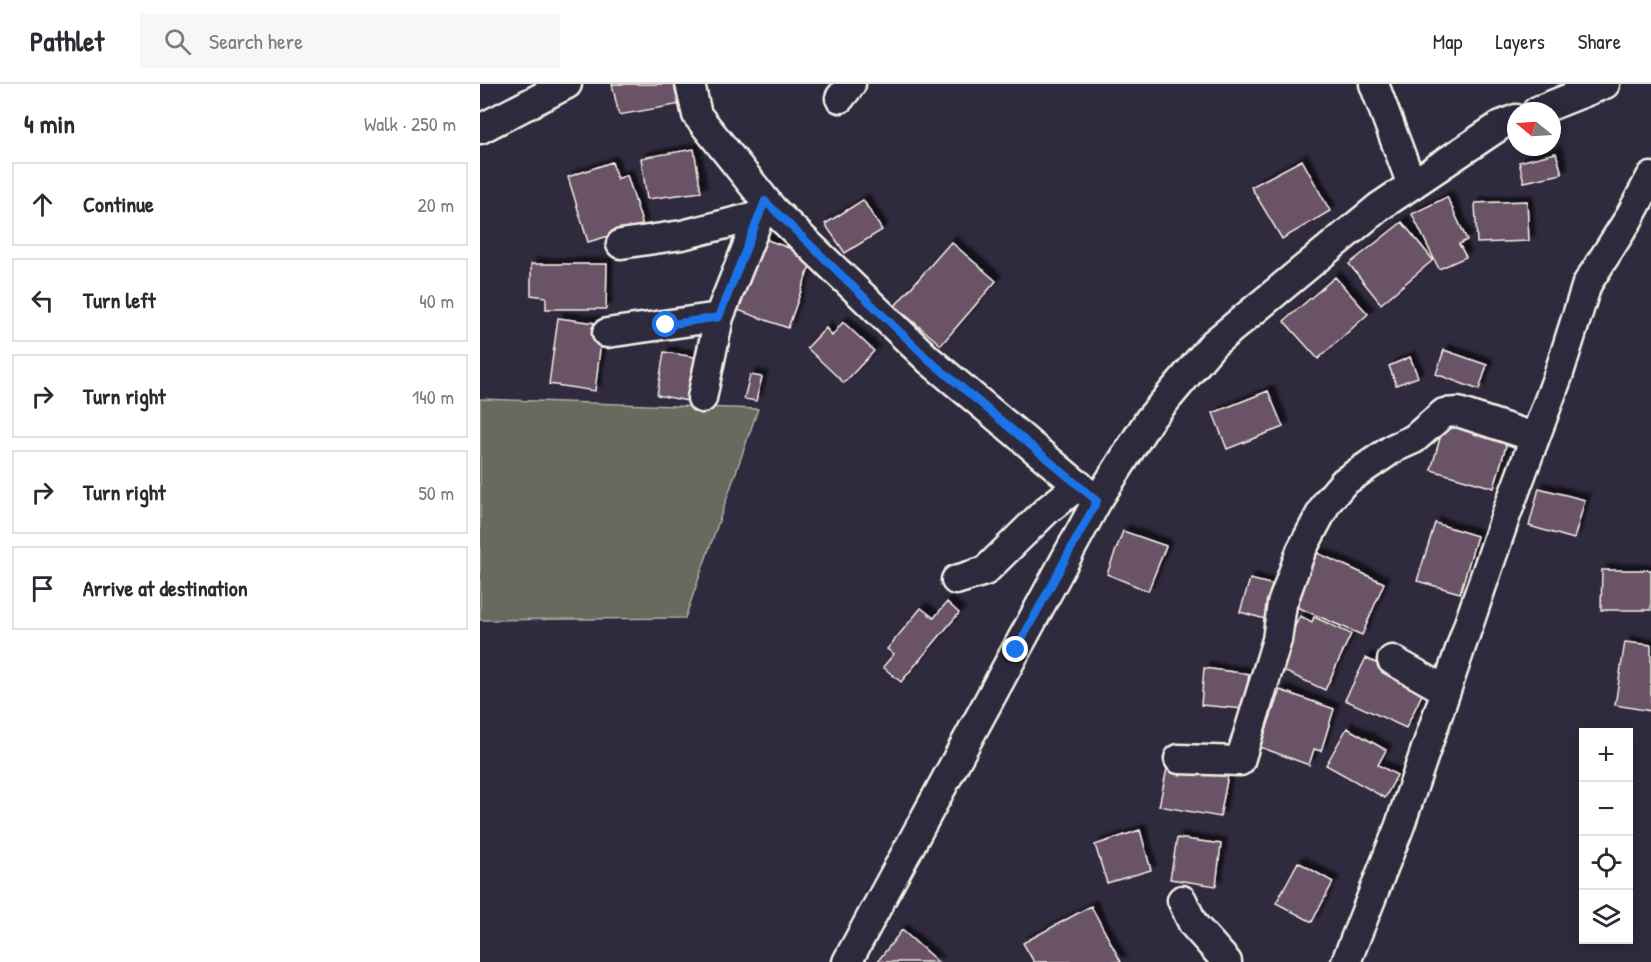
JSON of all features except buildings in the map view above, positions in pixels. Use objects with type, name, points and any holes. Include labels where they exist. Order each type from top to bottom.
[{"type":"street","points":[[480,129],[567,84]]},
{"type":"street","points":[[690,84],[697,115],[762,209],[929,360],[1088,493]]},
{"type":"street","points":[[1374,84],[1412,185]]},
{"type":"street","points":[[1560,102],[1605,84]]},
{"type":"street","points":[[847,962],[1088,493],[1213,344],[1379,207],[1507,123]]},
{"type":"street","points":[[1346,962],[1399,828],[1445,690],[1534,437],[1558,376],[1587,285],[1628,220],[1651,177]]},
{"type":"street","points":[[621,243],[682,235],[762,209]]},
{"type":"street","points":[[702,398],[719,317],[762,209]]},
{"type":"street","points":[[608,333],[719,317]]},
{"type":"street","points":[[1179,759],[1240,761],[1277,640],[1282,604],[1301,551],[1327,502],[1344,482],[1394,448],[1414,439],[1444,412],[1458,412],[1534,437]]},
{"type":"street","points":[[956,580],[985,571],[1047,510],[1088,493]]},
{"type":"street","points":[[1392,660],[1445,690]]},
{"type":"street","points":[[1182,900],[1192,924],[1227,962]]},
{"type":"shaded area","points":[[480,399],[758,409],[685,618],[480,620]]},
{"type":"route","points":[[666,325],[719,317],[765,201],[929,360],[1097,501],[1016,650]]}]
